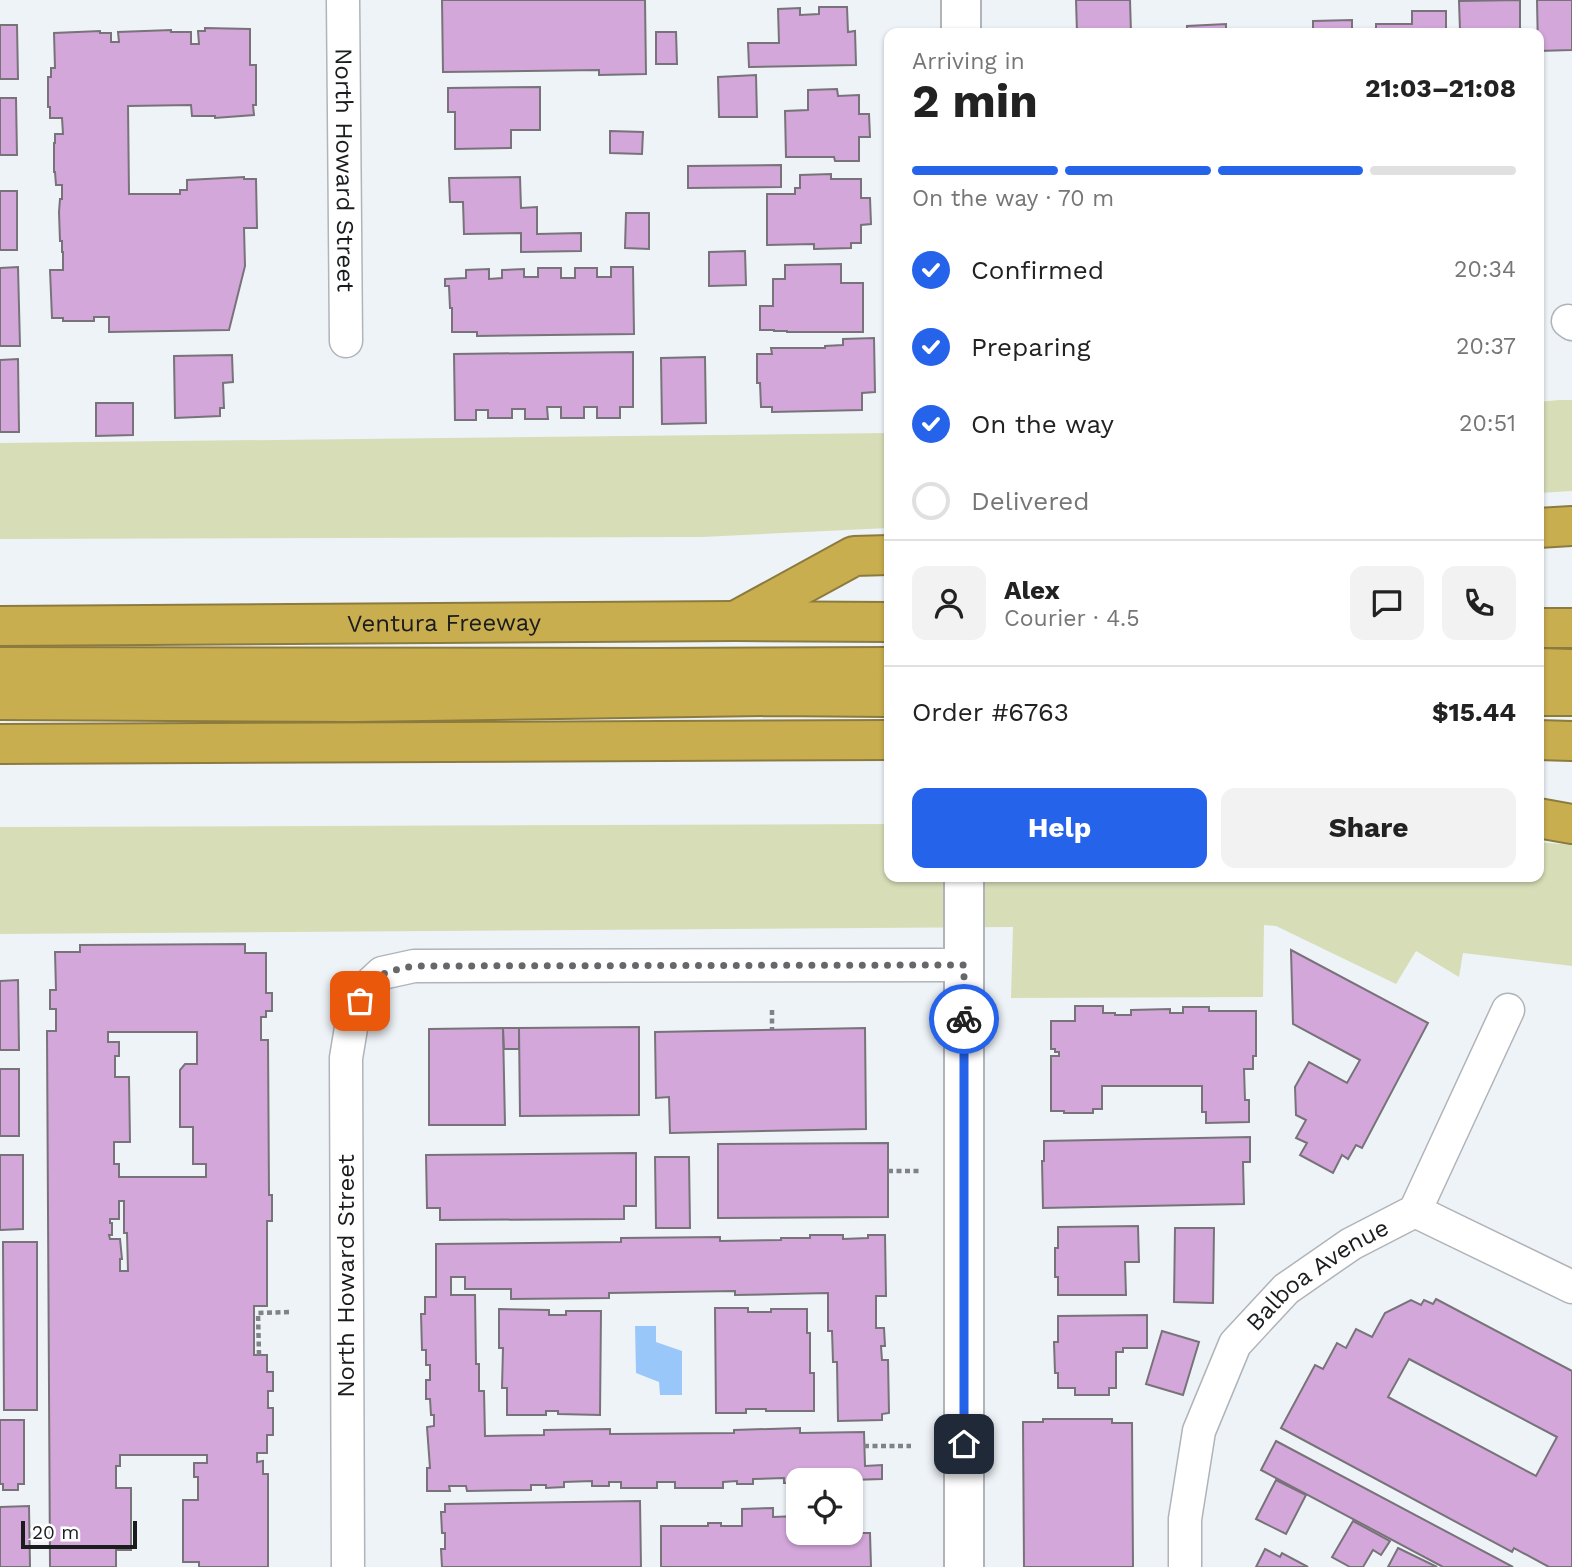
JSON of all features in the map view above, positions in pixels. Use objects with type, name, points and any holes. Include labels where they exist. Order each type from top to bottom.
[{"type":"highway","points":[[1544,528],[1572,526]]},
{"type":"highway","points":[[735,621],[854,556],[884,555]]},
{"type":"highway","name":"Ventura Freeway","points":[[0,626],[884,622]]},
{"type":"highway","points":[[1544,628],[1572,628]]},
{"type":"highway","points":[[0,667],[884,667]]},
{"type":"highway","points":[[1544,668],[1572,669]]},
{"type":"highway","points":[[1544,696],[1572,696]]},
{"type":"highway","points":[[0,700],[354,702],[884,697]]},
{"type":"highway","points":[[0,744],[884,740]]},
{"type":"highway","points":[[1544,740],[1572,741]]},
{"type":"highway","points":[[757,741],[884,754]]},
{"type":"highway","points":[[1544,819],[1572,824]]},
{"type":"street","name":"North Howard Street","points":[[342,0],[346,341]]},
{"type":"street","points":[[961,0],[961,28]]},
{"type":"street","points":[[964,882],[964,1567]]},
{"type":"street","name":"North Howard Street","points":[[348,1567],[346,1058],[353,1016],[366,988],[382,973],[414,966],[964,965]]},
{"type":"street","name":"Balboa Avenue","points":[[1185,1567],[1185,1519],[1199,1432],[1235,1344],[1286,1289],[1351,1244],[1415,1211],[1508,1010]]},
{"type":"street","points":[[1415,1211],[1572,1287]]},
{"type":"path","points":[[772,1010],[772,1029]]},
{"type":"path","points":[[888,1171],[919,1171]]},
{"type":"path","points":[[259,1355],[258,1313],[292,1312]]},
{"type":"path","points":[[864,1446],[911,1446]]},
{"type":"green space","points":[[1572,400],[1572,491],[1544,493],[1544,401]]},
{"type":"green space","points":[[884,433],[884,528],[702,537],[0,539],[0,443]]},
{"type":"green space","points":[[884,824],[884,882],[1544,882],[1544,843],[1572,845],[1572,966],[1463,953],[1459,977],[1416,951],[1396,984],[1276,926],[1264,925],[1263,997],[1011,998],[1013,927],[0,934],[0,827]]},
{"type":"water","points":[[635,1326],[656,1326],[656,1342],[682,1351],[682,1395],[660,1395],[659,1382],[636,1373]]},
{"type":"building","points":[[442,0],[645,0],[646,74],[599,75],[599,70],[443,72]]},
{"type":"building","points":[[1076,0],[1130,0],[1131,28],[1077,28]]},
{"type":"building","points":[[1520,0],[1520,28],[1460,28],[1459,1]]},
{"type":"building","points":[[1537,0],[1572,0],[1572,50],[1544,51],[1544,28],[1538,28]]},
{"type":"building","points":[[819,7],[847,7],[848,32],[855,31],[856,65],[749,67],[748,43],[779,43],[778,9],[800,8],[800,15],[819,14]]},
{"type":"building","points":[[1412,11],[1446,11],[1446,28],[1376,28],[1376,24],[1412,24]]},
{"type":"building","points":[[1352,20],[1352,28],[1313,28],[1313,21]]},
{"type":"building","points":[[1226,24],[1226,28],[1187,28]]},
{"type":"building","points":[[0,25],[17,25],[18,79],[0,79]]},
{"type":"building","points":[[205,28],[250,29],[250,65],[256,65],[254,115],[215,118],[192,116],[191,105],[128,106],[129,194],[180,194],[180,190],[187,190],[187,180],[244,177],[256,179],[257,228],[244,228],[245,266],[229,330],[109,332],[109,317],[94,317],[94,321],[63,321],[63,318],[52,318],[50,270],[63,270],[59,212],[62,185],[56,185],[54,172],[55,134],[63,134],[62,118],[50,118],[48,107],[48,77],[51,77],[51,68],[55,68],[54,33],[100,31],[111,33],[111,42],[119,42],[118,32],[171,30],[191,32],[191,44],[199,44],[198,31],[205,31]]},
{"type":"building","points":[[656,32],[676,32],[677,64],[656,64]]},
{"type":"building","points":[[756,75],[757,117],[719,117],[718,77]]},
{"type":"building","points":[[540,87],[540,130],[511,130],[511,148],[455,149],[455,112],[448,112],[448,88]]},
{"type":"building","points":[[837,89],[838,96],[859,95],[859,114],[869,114],[870,137],[859,137],[859,161],[835,161],[834,157],[786,157],[785,111],[808,110],[808,90]]},
{"type":"building","points":[[0,98],[16,98],[17,155],[0,155]]},
{"type":"building","points":[[610,131],[643,132],[642,154],[610,153]]},
{"type":"building","points":[[781,165],[781,187],[688,188],[688,166]]},
{"type":"building","points":[[831,174],[831,179],[861,179],[861,198],[870,198],[871,224],[861,225],[861,243],[851,243],[851,248],[814,249],[814,244],[767,245],[767,194],[795,194],[795,188],[800,188],[800,175]]},
{"type":"building","points":[[520,177],[521,208],[537,207],[537,234],[581,233],[581,251],[521,252],[521,233],[464,234],[463,202],[450,202],[449,178]]},
{"type":"building","points":[[0,191],[17,191],[17,250],[0,250]]},
{"type":"building","points":[[626,213],[649,213],[649,249],[625,248]]},
{"type":"building","points":[[745,251],[746,285],[709,286],[709,252]]},
{"type":"building","points":[[841,264],[841,283],[863,283],[863,332],[760,330],[760,306],[773,306],[773,279],[785,279],[785,265]]},
{"type":"building","points":[[18,267],[20,346],[0,346],[0,268]]},
{"type":"building","points":[[611,267],[633,267],[634,334],[477,336],[477,332],[452,332],[452,308],[449,286],[445,286],[445,279],[466,278],[466,270],[489,269],[489,279],[502,278],[502,270],[524,269],[524,277],[538,277],[538,268],[561,268],[561,278],[575,278],[575,268],[597,268],[597,277],[611,277]]},
{"type":"building","points":[[874,338],[875,392],[862,393],[862,410],[772,412],[772,407],[761,407],[760,383],[757,383],[757,354],[772,354],[771,348],[825,348],[843,345],[843,339]]},
{"type":"building","points":[[633,352],[633,407],[620,407],[620,418],[597,418],[597,407],[584,407],[584,418],[561,418],[561,407],[547,407],[548,419],[525,419],[525,409],[512,409],[512,418],[488,418],[488,410],[476,410],[476,420],[455,420],[454,354]]},
{"type":"building","points":[[232,355],[233,382],[223,383],[224,408],[220,408],[220,416],[175,418],[174,356]]},
{"type":"building","points":[[705,357],[706,423],[662,424],[661,358]]},
{"type":"building","points":[[18,359],[19,432],[0,432],[0,360]]},
{"type":"building","points":[[96,403],[133,403],[133,435],[96,436]]},
{"type":"building","points":[[245,944],[245,953],[266,953],[266,993],[272,993],[272,1011],[266,1011],[266,1017],[261,1017],[261,1040],[268,1040],[269,1195],[272,1195],[272,1221],[267,1221],[267,1306],[254,1306],[254,1355],[267,1355],[267,1372],[273,1372],[273,1391],[268,1391],[268,1408],[273,1408],[273,1435],[267,1435],[267,1453],[257,1453],[257,1462],[263,1461],[263,1474],[268,1474],[268,1567],[199,1567],[199,1562],[183,1562],[183,1500],[198,1500],[198,1477],[194,1477],[194,1463],[207,1463],[207,1455],[120,1455],[120,1466],[116,1466],[116,1488],[131,1488],[131,1550],[116,1550],[116,1567],[50,1567],[47,1031],[56,1031],[56,1009],[50,1009],[50,990],[56,990],[55,952],[80,952],[80,945]],"holes":[[[108,1032],[197,1032],[197,1064],[185,1064],[180,1070],[180,1127],[193,1127],[193,1164],[206,1164],[206,1177],[119,1177],[119,1164],[114,1164],[114,1142],[130,1142],[129,1077],[115,1077],[115,1056],[119,1056],[119,1042],[108,1042]],[[119,1201],[124,1201],[128,1271],[120,1271],[120,1239],[110,1239],[109,1235],[112,1235],[110,1219],[119,1219]]]},
{"type":"building","points":[[1291,950],[1428,1023],[1362,1148],[1356,1145],[1348,1159],[1342,1155],[1333,1173],[1300,1155],[1307,1143],[1296,1138],[1306,1120],[1296,1115],[1295,1087],[1309,1062],[1347,1083],[1360,1060],[1293,1024]]},
{"type":"building","points":[[18,980],[19,1050],[0,1050],[0,981]]},
{"type":"building","points":[[1075,1006],[1103,1006],[1103,1013],[1115,1015],[1131,1015],[1131,1010],[1170,1009],[1170,1013],[1183,1013],[1183,1007],[1209,1007],[1209,1011],[1256,1011],[1256,1056],[1253,1056],[1253,1069],[1244,1069],[1249,1122],[1206,1123],[1206,1112],[1202,1112],[1202,1086],[1102,1086],[1102,1109],[1093,1109],[1093,1113],[1051,1111],[1051,1056],[1059,1056],[1059,1052],[1051,1049],[1051,1021],[1075,1021]]},
{"type":"building","points":[[639,1027],[639,1115],[520,1116],[519,1028]]},
{"type":"building","points":[[503,1028],[505,1125],[429,1125],[429,1029]]},
{"type":"building","points":[[503,1028],[519,1028],[519,1049],[504,1049]]},
{"type":"building","points":[[865,1028],[866,1129],[670,1133],[669,1097],[656,1098],[655,1032]]},
{"type":"building","points":[[0,1069],[19,1069],[19,1136],[0,1136]]},
{"type":"building","points":[[1250,1137],[1250,1162],[1243,1162],[1244,1204],[1043,1208],[1044,1141]]},
{"type":"building","points":[[888,1143],[888,1217],[718,1218],[718,1144]]},
{"type":"building","points":[[636,1153],[636,1206],[624,1206],[624,1219],[440,1220],[440,1208],[427,1208],[426,1155]]},
{"type":"building","points":[[0,1155],[23,1155],[23,1229],[0,1230]]},
{"type":"building","points":[[655,1157],[689,1157],[690,1228],[656,1228]]},
{"type":"building","points":[[1138,1226],[1139,1262],[1125,1262],[1126,1295],[1058,1295],[1055,1248],[1058,1248],[1058,1227]]},
{"type":"building","points":[[1175,1228],[1214,1228],[1213,1303],[1174,1302]]},
{"type":"building","points":[[810,1235],[843,1235],[843,1239],[885,1235],[886,1296],[876,1296],[876,1328],[884,1328],[885,1346],[881,1346],[882,1360],[888,1360],[889,1413],[882,1414],[882,1420],[838,1421],[837,1362],[833,1362],[832,1331],[828,1331],[828,1293],[609,1293],[609,1298],[511,1299],[511,1289],[465,1289],[465,1277],[451,1277],[451,1295],[475,1295],[476,1364],[479,1364],[479,1391],[484,1391],[485,1436],[544,1435],[544,1430],[610,1429],[610,1434],[734,1433],[734,1430],[800,1428],[800,1433],[864,1432],[865,1466],[882,1465],[882,1479],[863,1480],[863,1468],[786,1468],[786,1483],[784,1478],[753,1479],[753,1484],[723,1482],[723,1488],[675,1488],[675,1482],[657,1482],[657,1488],[621,1488],[621,1482],[609,1482],[609,1486],[592,1486],[592,1481],[564,1482],[564,1487],[531,1485],[531,1490],[467,1491],[466,1486],[449,1486],[450,1491],[427,1491],[427,1468],[430,1468],[427,1427],[434,1426],[434,1415],[431,1415],[430,1399],[426,1399],[426,1380],[430,1380],[430,1365],[426,1365],[426,1350],[422,1350],[421,1314],[425,1314],[425,1297],[436,1297],[436,1244],[621,1242],[621,1238],[720,1237],[720,1241],[810,1238]]},
{"type":"building","points":[[3,1242],[37,1242],[37,1410],[4,1410]]},
{"type":"building","points":[[1436,1299],[1572,1371],[1572,1567],[1549,1567],[1514,1548],[1512,1552],[1281,1428],[1315,1365],[1323,1369],[1337,1343],[1346,1348],[1356,1329],[1372,1337],[1385,1313],[1411,1300],[1421,1305],[1424,1300],[1433,1304]],"holes":[[[1409,1359],[1557,1437],[1536,1476],[1388,1397]]]},
{"type":"building","points":[[715,1308],[748,1308],[748,1312],[807,1309],[810,1373],[814,1373],[814,1411],[746,1409],[746,1413],[716,1413]]},
{"type":"building","points":[[499,1309],[549,1310],[549,1315],[566,1315],[566,1311],[601,1311],[600,1415],[558,1414],[558,1411],[546,1411],[546,1415],[507,1415],[507,1388],[502,1388],[503,1348],[499,1348]]},
{"type":"building","points":[[1147,1315],[1147,1348],[1123,1348],[1123,1352],[1116,1352],[1116,1388],[1109,1388],[1109,1395],[1075,1395],[1075,1388],[1058,1388],[1054,1342],[1058,1342],[1058,1316]]},
{"type":"building","points":[[1162,1331],[1199,1342],[1183,1395],[1146,1384]]},
{"type":"building","points":[[1043,1419],[1112,1419],[1112,1423],[1132,1423],[1133,1567],[1024,1567],[1023,1422],[1043,1422]]},
{"type":"building","points":[[0,1420],[24,1420],[24,1484],[18,1484],[18,1490],[3,1490],[3,1484],[0,1484]]},
{"type":"building","points":[[1276,1441],[1513,1567],[1443,1567],[1261,1470]]},
{"type":"building","points":[[1276,1480],[1306,1495],[1286,1534],[1256,1519]]},
{"type":"building","points":[[640,1501],[641,1567],[442,1567],[441,1549],[445,1549],[445,1533],[442,1533],[441,1512],[445,1512],[445,1504]]},
{"type":"building","points":[[29,1506],[30,1567],[0,1567],[0,1507]]},
{"type":"building","points":[[773,1508],[773,1517],[786,1516],[786,1545],[863,1545],[863,1533],[870,1533],[871,1567],[661,1567],[661,1526],[708,1526],[708,1523],[721,1523],[721,1526],[742,1526],[742,1509]]},
{"type":"building","points":[[1353,1521],[1390,1541],[1381,1555],[1373,1550],[1363,1567],[1350,1567],[1332,1557]]},
{"type":"building","points":[[1398,1548],[1437,1567],[1388,1567]]},
{"type":"building","points":[[1265,1549],[1280,1557],[1282,1553],[1308,1567],[1256,1567]]},
{"type":"way so far","points":[[360,1001],[366,988],[382,973],[414,966],[964,965],[964,1019]]},
{"type":"route","points":[[964,1019],[964,1444]]}]
